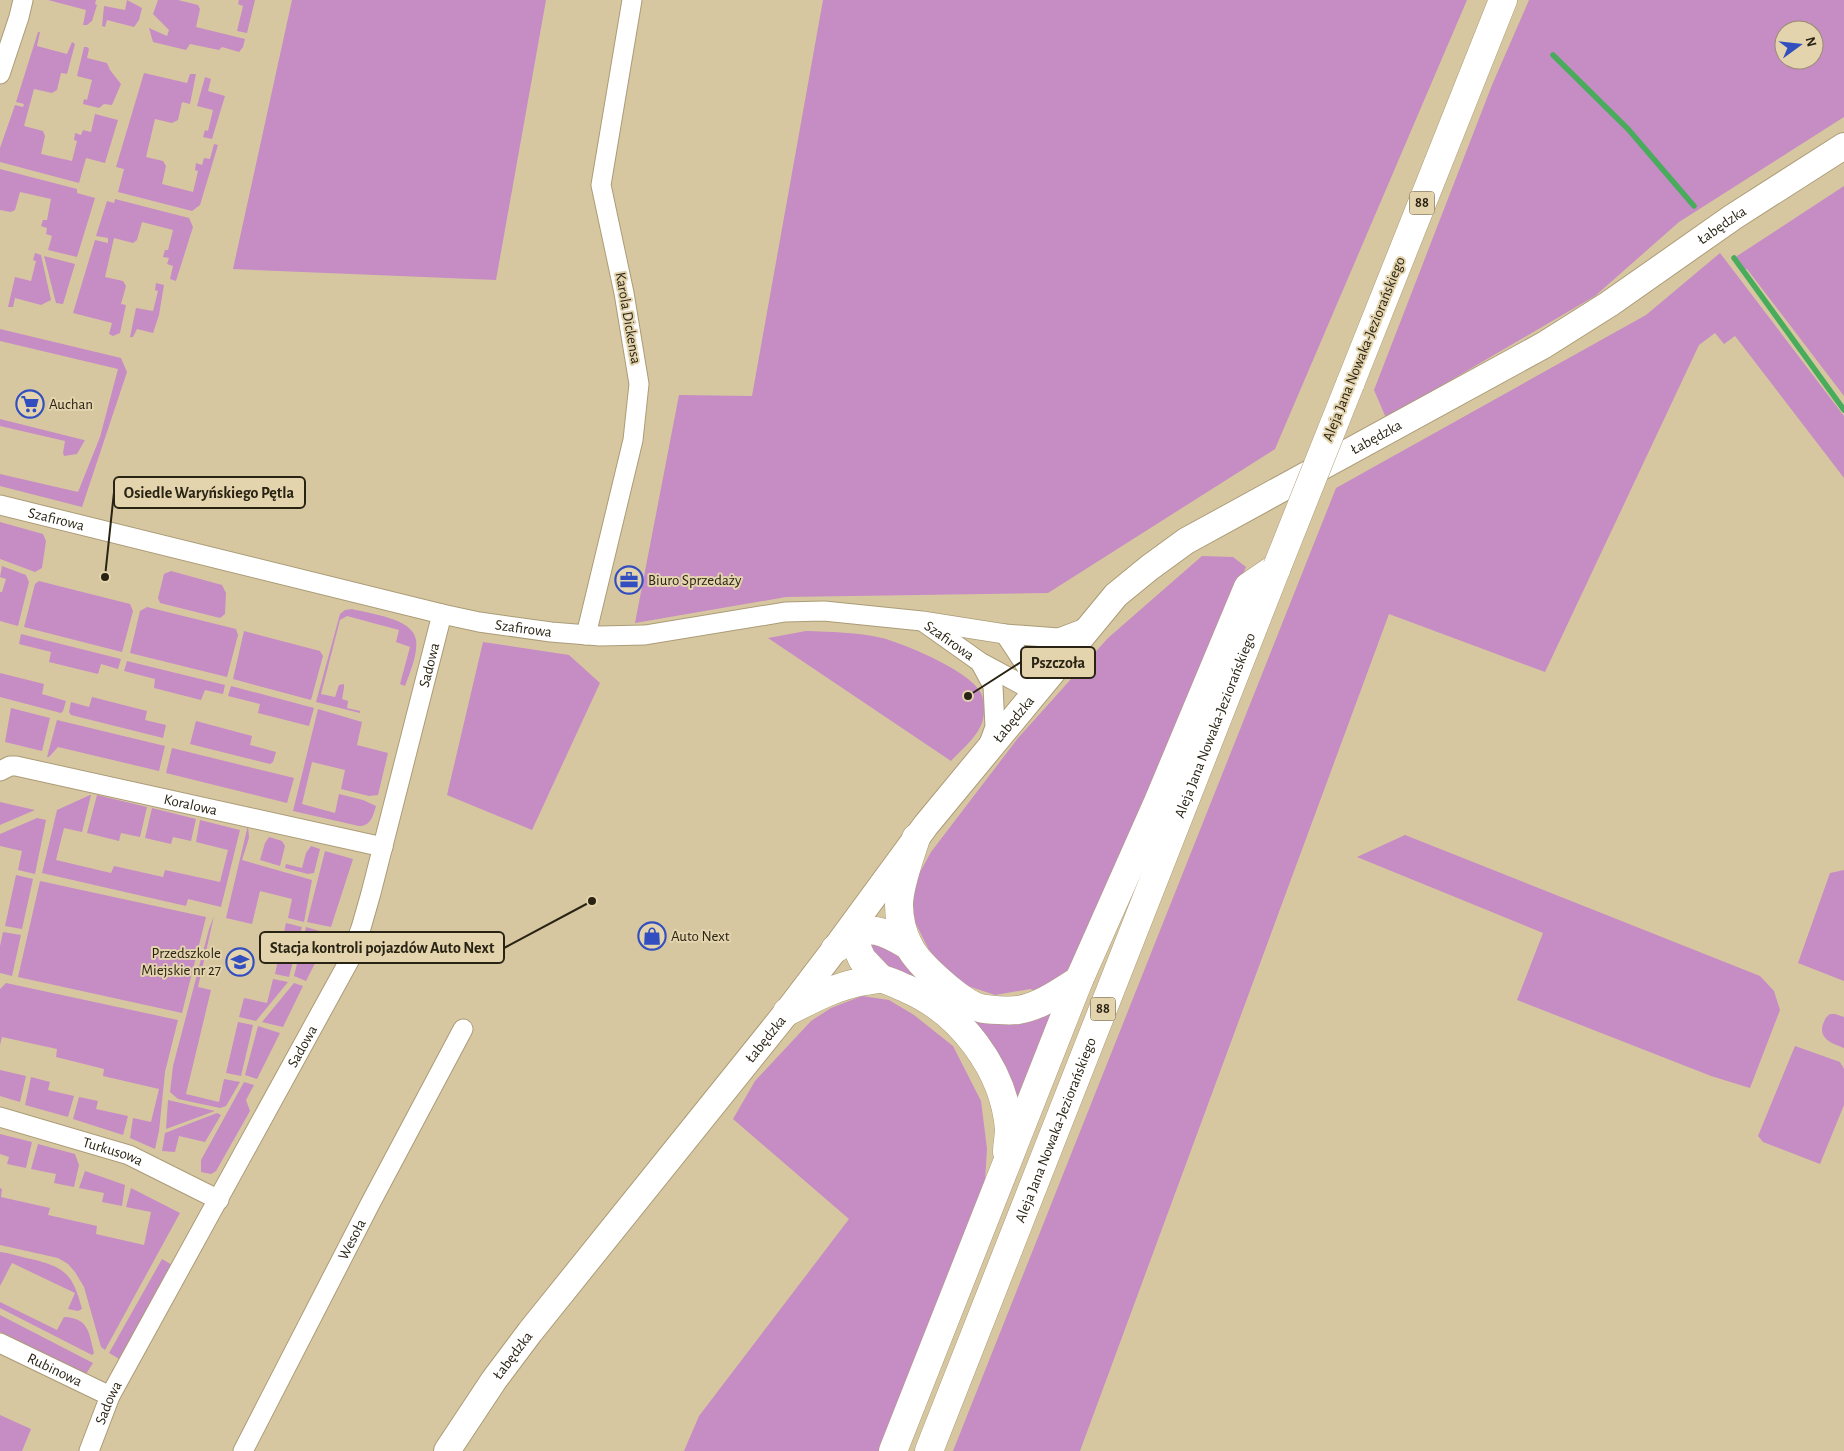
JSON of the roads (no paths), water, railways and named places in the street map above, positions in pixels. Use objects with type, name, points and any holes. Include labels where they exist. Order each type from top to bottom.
[{"type":"main road","name":"Aleja Jana Nowaka-Jeziorańskiego","points":[[929,1451],[1277,567],[1501,7]]},
{"type":"main road","points":[[893,1451],[1079,980],[1158,802],[1248,588],[1277,567]]},
{"type":"main road","points":[[916,838],[899,904],[902,925],[909,946],[931,973],[955,993],[980,1008],[1017,1010],[1044,1003],[1079,980]]},
{"type":"main road","points":[[909,946],[888,934],[873,932],[851,933],[862,959],[881,979],[923,996],[946,1012],[968,1035],[992,1068],[1000,1088],[1009,1130],[1005,1169]]},
{"type":"main road","points":[[786,1012],[846,985],[881,979]]},
{"type":"street","points":[[0,74],[23,0]]},
{"type":"street","name":"Karola Dickensa","points":[[586,634],[633,440],[638,384],[624,293],[601,184],[632,0]]},
{"type":"street","name":"Łabędzka","points":[[447,1451],[494,1380],[530,1332],[851,933],[916,838],[1116,596],[1149,568],[1186,542],[1318,467],[1544,345],[1610,304],[1733,218],[1844,146]]},
{"type":"street","name":"Szafirowa","points":[[0,505],[479,622],[586,634],[645,635],[785,612],[824,611],[922,621],[980,662],[1037,693]]},
{"type":"street","name":"Sadowa","points":[[89,1451],[110,1396],[349,961],[361,928],[442,614]]},
{"type":"street","points":[[922,621],[1005,634],[1059,638],[1091,626]]},
{"type":"street","points":[[1005,634],[1026,666],[1037,693]]},
{"type":"street","points":[[980,662],[993,686],[995,727],[985,755]]},
{"type":"street","name":"Koralowa","points":[[0,771],[10,766],[16,766],[382,848]]},
{"type":"street","name":"Wesoła","points":[[243,1451],[462,1030]]},
{"type":"street","name":"Turkusowa","points":[[0,1117],[129,1155],[219,1200]]},
{"type":"street","name":"Rubinowa","points":[[0,1343],[110,1396]]},
{"type":"waterway","points":[[1553,55],[1628,129],[1694,206]]},
{"type":"waterway","points":[[1734,258],[1844,410]]},
{"type":"place","name":"Auchan","points":[[30,404]]},
{"type":"place","name":"Osiedle Waryńskiego Pętla","points":[[105,577]]},
{"type":"place","name":"Biuro Sprzedaży","points":[[629,580]]},
{"type":"place","name":"Pszczoła","points":[[968,696]]},
{"type":"place","name":"Stacja kontroli pojazdów Auto Next","points":[[592,901]]},
{"type":"place","name":"Auto Next","points":[[652,936]]},
{"type":"place","name":"Przedszkole Miejskie nr 27","points":[[240,962]]}]
